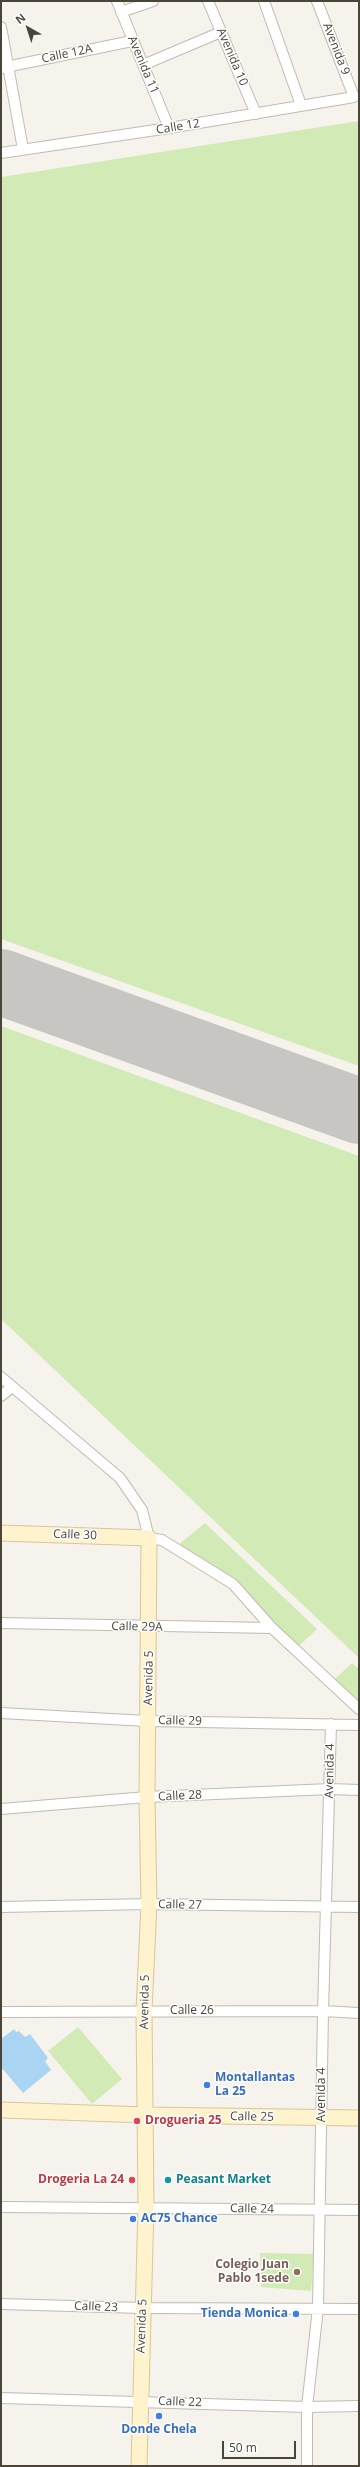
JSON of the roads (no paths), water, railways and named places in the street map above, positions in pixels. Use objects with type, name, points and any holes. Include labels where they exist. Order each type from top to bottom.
[{"type":"street","name":"Avenida 11","points":[[117,1],[132,41],[169,128]]},
{"type":"street","points":[[121,12],[153,1]]},
{"type":"street","name":"Avenida 10","points":[[208,1],[256,114]]},
{"type":"street","points":[[264,1],[301,105]]},
{"type":"street","name":"Avenida 9","points":[[317,1],[354,97]]},
{"type":"street","points":[[1,27],[5,67],[23,149]]},
{"type":"street","points":[[143,65],[221,32]]},
{"type":"street","name":"Calle 12A","points":[[5,67],[132,41]]},
{"type":"street","name":"Calle 12","points":[[1,152],[169,128],[354,97]]},
{"type":"street","points":[[1,1377],[120,1478],[142,1510],[149,1538],[162,1540],[233,1584],[272,1628],[359,1710]]},
{"type":"street","points":[[1,1396],[12,1387]]},
{"type":"street","name":"Calle 30","points":[[1,1533],[149,1538]]},
{"type":"street","name":"Avenida 5","points":[[139,2466],[146,2207],[147,2115],[144,2011],[150,1904],[147,1797],[147,1721],[150,1628],[149,1538]]},
{"type":"street","name":"Calle 29A","points":[[1,1623],[150,1628],[272,1628]]},
{"type":"street","name":"Calle 29","points":[[1,1713],[147,1721],[359,1725]]},
{"type":"street","name":"Avenida 4","points":[[307,2466],[307,2407],[318,2308],[323,2011],[331,1724]]},
{"type":"street","name":"Calle 28","points":[[1,1809],[147,1797],[330,1789],[359,1790]]},
{"type":"street","name":"Calle 27","points":[[1,1907],[150,1904],[359,1907]]},
{"type":"street","name":"Calle 26","points":[[1,2012],[323,2011],[359,2013]]},
{"type":"street","name":"Calle 25","points":[[1,2110],[147,2115],[359,2118]]},
{"type":"street","name":"Calle 24","points":[[1,2207],[146,2207],[359,2210]]},
{"type":"street","name":"Calle 23","points":[[1,2304],[143,2308],[359,2308]]},
{"type":"street","name":"Calle 22","points":[[1,2398],[307,2407],[359,2406]]},
{"type":"water","points":[[14,2029],[16,2032],[19,2031],[25,2037],[30,2034],[48,2058],[45,2061],[51,2070],[23,2093],[1,2067],[1,2039]]},
{"type":"place","name":"Montallantas La 25","points":[[207,2085]]},
{"type":"place","name":"Drogueria 25","points":[[137,2121]]},
{"type":"place","name":"Drogeria La 24","points":[[132,2180]]},
{"type":"place","name":"Peasant Market","points":[[168,2180]]},
{"type":"place","name":"AC75 Chance","points":[[133,2219]]},
{"type":"place","name":"Colegio Juan Pablo 1sede","points":[[297,2272]]},
{"type":"place","name":"Tienda Monica","points":[[296,2314]]},
{"type":"place","name":"Donde Chela","points":[[159,2416]]}]
